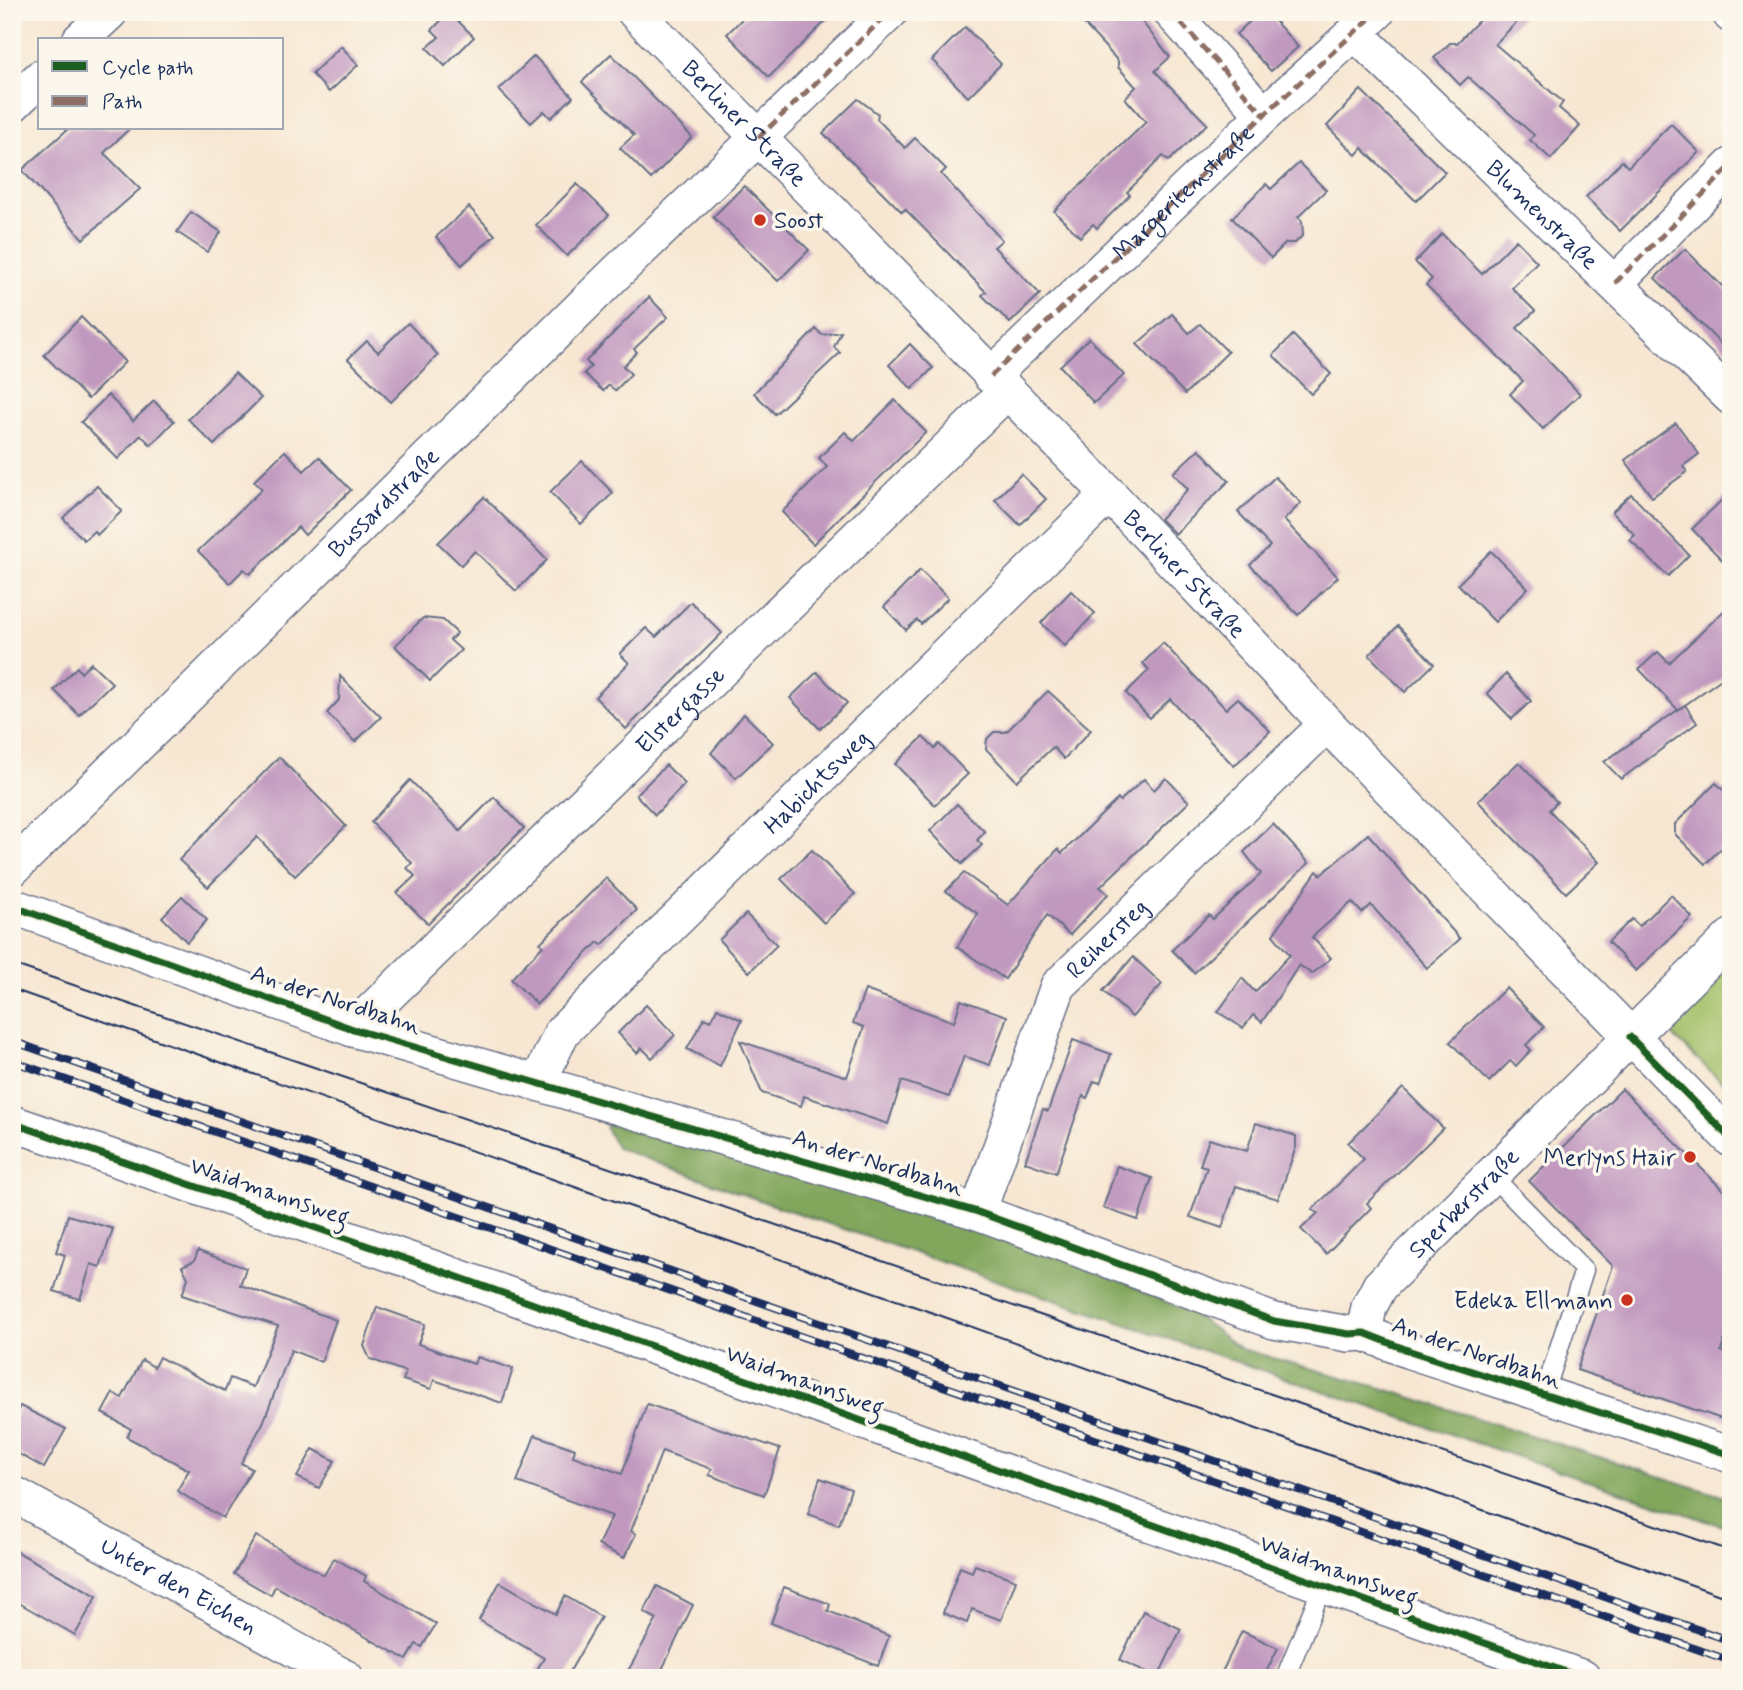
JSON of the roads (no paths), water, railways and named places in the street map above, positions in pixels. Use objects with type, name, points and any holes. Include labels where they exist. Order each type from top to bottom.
[{"type":"street","points":[[82,38],[110,12]]},
{"type":"street","name":"Berliner Straße","points":[[635,12],[1109,494],[1326,724],[1731,1139]]},
{"type":"street","name":"Bussardstraße","points":[[12,869],[616,273],[890,12]]},
{"type":"street","points":[[1171,12],[1264,115]]},
{"type":"street","name":"Margeritenstraße","points":[[998,384],[1264,115],[1366,22]]},
{"type":"street","name":"Blumenstraße","points":[[1366,22],[1615,283],[1731,397]]},
{"type":"street","points":[[12,105],[38,80]]},
{"type":"street","points":[[1615,283],[1731,166]]},
{"type":"street","name":"Elstergasse","points":[[353,1028],[998,384]]},
{"type":"street","name":"Habichtsweg","points":[[539,1081],[562,1032],[1109,494]]},
{"type":"street","name":"Reihersteg","points":[[978,1212],[1058,986],[1326,724]]},
{"type":"street","name":"An der Nordbahn","points":[[12,906],[353,1028],[978,1212],[1274,1321],[1349,1334],[1364,1333],[1410,1351],[1731,1455]]},
{"type":"street","name":"Sperberstraße","points":[[1364,1333],[1369,1307],[1380,1286],[1731,937]]},
{"type":"street","name":"Waidmannsweg","points":[[12,1123],[441,1270],[1583,1678]]},
{"type":"street","name":"Unter den Eichen","points":[[12,1493],[346,1678]]},
{"type":"lane","points":[[1492,1176],[1584,1270],[1544,1395]]},
{"type":"lane","name":"Waidmannsweg","points":[[1285,1678],[1323,1585]]},
{"type":"tram line","points":[[12,964],[1731,1551]]},
{"type":"tram line","points":[[12,989],[936,1314],[1731,1599]]},
{"type":"railway","points":[[12,1041],[1731,1641]]},
{"type":"railway","points":[[12,1061],[1731,1661]]},
{"type":"place","name":"Soost","points":[[760,220]]},
{"type":"place","name":"Merlyns Hair","points":[[1690,1157]]},
{"type":"place","name":"Edeka Ellmann","points":[[1627,1300]]}]
